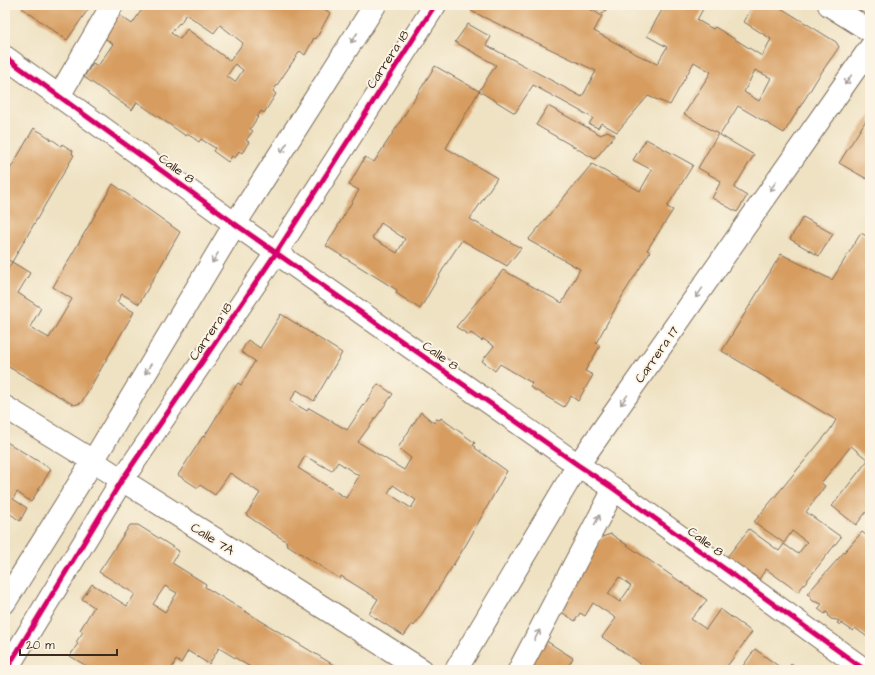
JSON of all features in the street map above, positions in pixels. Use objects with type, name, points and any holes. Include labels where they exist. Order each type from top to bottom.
[{"type":"street","points":[[58,96],[112,5]]},
{"type":"street","points":[[5,602],[93,461],[235,224],[374,5]]},
{"type":"street","name":"Carrera 18","points":[[6,670],[122,480],[276,253],[435,5]]},
{"type":"street","points":[[829,5],[870,31]]},
{"type":"street","name":"Carrera 17","points":[[456,670],[578,466],[870,48]]},
{"type":"street","name":"Calle 8","points":[[5,57],[235,224],[578,466],[614,488],[865,670]]},
{"type":"street","name":"Calle 7A","points":[[5,407],[93,461],[422,670]]},
{"type":"street","points":[[519,670],[614,488]]},
{"type":"building","points":[[24,5],[91,5],[67,40],[22,8]]},
{"type":"building","points":[[145,5],[319,5],[330,13],[316,39],[314,38],[305,55],[300,51],[273,91],[276,94],[264,113],[261,111],[250,129],[253,131],[246,140],[249,142],[242,153],[239,151],[235,158],[232,156],[228,162],[213,151],[215,148],[201,139],[199,142],[188,134],[186,136],[137,102],[132,110],[84,77],[93,63],[98,66],[113,44],[103,37],[118,14],[132,24]],"holes":[[[186,14],[214,33],[220,25],[243,43],[230,61],[187,29],[180,39],[171,33],[179,23],[180,24]],[[235,64],[243,70],[235,82],[227,76]]]},
{"type":"building","points":[[474,5],[583,5],[602,16],[594,31],[657,64],[667,47],[647,36],[665,5],[705,5],[697,20],[713,29],[715,27],[762,56],[771,39],[744,22],[753,5],[776,5],[836,42],[839,47],[819,76],[784,133],[738,106],[720,135],[754,155],[734,188],[747,196],[737,212],[712,198],[721,181],[698,168],[718,134],[684,114],[711,72],[694,62],[670,105],[648,96],[617,132],[601,123],[598,128],[589,124],[593,118],[533,85],[515,113],[479,91],[496,65],[455,42],[468,24],[491,37],[486,45],[582,97],[596,71],[471,11]],"holes":[[[755,70],[771,78],[759,101],[744,92]]]},
{"type":"building","points":[[588,5],[609,5],[603,14]]},
{"type":"building","points":[[435,66],[479,91],[446,148],[497,178],[470,219],[521,248],[507,266],[462,240],[420,309],[396,293],[397,290],[326,246],[359,190],[349,185],[365,157],[374,162]],"holes":[[[381,223],[405,239],[397,253],[372,238]]]},
{"type":"building","points":[[548,106],[601,135],[607,131],[615,135],[595,159],[536,125]]},
{"type":"building","points":[[870,114],[870,174],[867,179],[839,163]]},
{"type":"building","points":[[34,128],[51,139],[50,140],[53,140],[61,146],[62,144],[73,151],[72,154],[74,155],[12,262],[5,258],[5,178]]},
{"type":"building","points":[[646,139],[693,165],[667,207],[673,210],[647,250],[650,252],[624,293],[596,343],[600,346],[585,371],[593,375],[578,401],[571,396],[564,407],[530,387],[532,383],[500,364],[495,371],[482,361],[494,346],[483,339],[482,341],[471,333],[469,335],[456,327],[503,270],[562,303],[580,269],[528,240],[592,164],[640,191],[652,170],[633,160]]},
{"type":"building","points":[[113,184],[180,232],[139,304],[122,294],[117,302],[134,312],[81,403],[74,405],[7,366],[5,369],[5,274],[12,262],[30,273],[18,293],[41,308],[30,327],[49,338],[72,299],[53,287]]},
{"type":"building","points":[[803,217],[833,234],[819,256],[790,239]]},
{"type":"building","points":[[861,233],[870,238],[870,507],[856,525],[832,506],[868,460],[851,446],[821,483],[825,486],[806,512],[841,537],[798,592],[766,569],[759,579],[727,557],[749,529],[779,551],[784,544],[798,554],[807,542],[792,531],[784,543],[754,522],[830,430],[836,420],[722,351],[781,254],[832,280]]},
{"type":"building","points":[[281,314],[342,353],[314,401],[297,390],[290,401],[307,411],[309,408],[347,430],[378,384],[393,394],[358,442],[404,470],[411,458],[398,448],[421,412],[434,423],[436,419],[440,420],[441,418],[475,443],[473,445],[476,447],[475,448],[507,471],[467,543],[414,626],[412,624],[404,636],[369,614],[378,599],[341,576],[340,579],[286,544],[287,542],[246,515],[260,493],[230,473],[215,495],[200,485],[198,488],[178,475],[238,383],[241,385],[255,361],[241,352],[248,340],[260,348]],"holes":[[[305,456],[332,471],[338,462],[359,476],[346,498],[298,468]],[[393,485],[416,500],[411,508],[388,493]]]},
{"type":"building","points":[[5,441],[51,469],[31,502],[17,492],[13,499],[27,508],[20,521],[5,510]]},
{"type":"building","points":[[130,525],[138,525],[179,551],[172,563],[206,584],[205,587],[342,670],[255,670],[219,648],[209,664],[188,651],[181,663],[176,660],[171,670],[93,670],[70,656],[78,643],[76,642],[83,632],[80,630],[94,607],[82,599],[92,584],[127,606],[135,594],[99,572]],"holes":[[[165,586],[177,593],[165,612],[153,604]]]},
{"type":"building","points":[[862,532],[870,538],[870,639],[855,628],[853,631],[841,623],[840,625],[837,623],[839,621],[831,619],[828,613],[826,612],[825,614],[818,609],[822,604],[813,601],[811,596],[807,594]]},
{"type":"building","points":[[611,534],[707,600],[691,619],[706,629],[720,609],[752,632],[725,669],[726,670],[645,670],[646,668],[602,637],[616,618],[593,603],[585,616],[580,613],[575,621],[557,609],[602,537]],"holes":[[[619,577],[631,586],[620,602],[608,594]]]},
{"type":"building","points":[[540,637],[573,658],[566,670],[520,670]]},
{"type":"building","points":[[755,649],[784,670],[740,670]]},
{"type":"building","points":[[791,664],[800,670],[787,670]]},
{"type":"cycle path","points":[[6,670],[122,480],[276,253],[435,5]]},
{"type":"cycle path","points":[[5,57],[235,224],[614,489],[865,670]]}]
